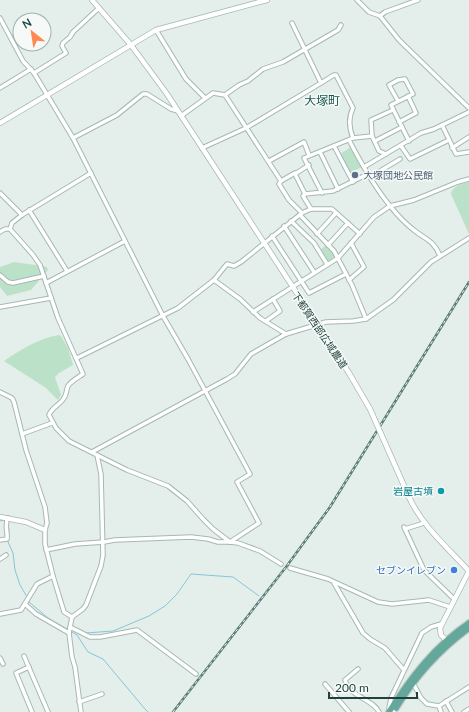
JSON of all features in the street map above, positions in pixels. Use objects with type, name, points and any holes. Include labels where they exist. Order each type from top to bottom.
[{"type":"main road","points":[[392,711],[418,670],[469,623]]},
{"type":"main road","points":[[392,711],[447,642],[469,628]]},
{"type":"street","name":"下都賀西部広域農道","points":[[92,0],[131,45],[178,110],[263,243],[349,373],[368,405],[409,497],[424,523]]},
{"type":"street","points":[[0,123],[156,30],[267,0]]},
{"type":"street","points":[[357,0],[370,12],[380,16],[399,40],[469,108]]},
{"type":"street","points":[[380,16],[385,12],[418,0]]},
{"type":"street","points":[[0,88],[66,53],[62,46],[63,43],[99,8]]},
{"type":"street","points":[[0,18],[23,61],[33,71],[73,138],[163,316],[206,391],[250,474],[237,482],[259,524],[230,542]]},
{"type":"street","points":[[292,23],[321,83]]},
{"type":"street","points":[[181,116],[213,93],[225,95],[239,85],[248,81],[263,69],[283,62],[338,30],[340,25]]},
{"type":"street","points":[[156,30],[186,79],[205,98]]},
{"type":"street","points":[[202,148],[246,128],[336,75],[353,108],[350,115],[351,139],[369,176],[390,206],[410,226],[432,243],[440,256]]},
{"type":"street","points":[[398,101],[389,85],[398,80],[405,79],[413,94],[391,105],[409,141]]},
{"type":"street","points":[[73,138],[117,115],[143,94],[147,94],[171,109],[178,110]]},
{"type":"street","points":[[225,95],[281,181],[280,184],[285,195],[338,258],[366,319]]},
{"type":"street","points":[[399,122],[416,113],[408,96]]},
{"type":"street","points":[[386,154],[379,151],[372,136],[372,120],[393,110]]},
{"type":"street","points":[[364,167],[421,133],[469,112]]},
{"type":"street","points":[[442,125],[456,154],[469,152]]},
{"type":"street","points":[[375,141],[402,127]]},
{"type":"street","points":[[322,192],[304,158],[351,139],[372,136]]},
{"type":"street","points":[[452,148],[469,137]]},
{"type":"street","points":[[401,146],[410,159],[449,140]]},
{"type":"street","points":[[268,162],[304,142],[309,156]]},
{"type":"street","points":[[334,146],[353,182]]},
{"type":"street","points":[[320,152],[338,189]]},
{"type":"street","points":[[305,194],[333,191],[369,176],[400,159]]},
{"type":"street","points":[[281,181],[309,165]]},
{"type":"street","points":[[10,230],[12,223],[29,210],[91,173]]},
{"type":"street","points":[[295,174],[305,194],[303,196],[311,209]]},
{"type":"street","points":[[253,312],[291,286],[338,258],[374,217],[390,206],[414,200],[469,179]]},
{"type":"street","points":[[0,192],[22,215]]},
{"type":"street","points":[[77,358],[178,308],[214,280],[227,264],[234,266],[241,262],[284,226],[311,209],[332,209],[360,234]]},
{"type":"street","points":[[29,210],[67,271]]},
{"type":"street","points":[[317,234],[336,213]]},
{"type":"street","points":[[291,221],[314,243],[328,264]]},
{"type":"street","points":[[328,245],[348,223]]},
{"type":"street","points":[[284,226],[314,272]]},
{"type":"street","points":[[0,232],[5,229],[10,230],[40,265],[51,298],[84,374],[71,382],[67,387],[67,394],[63,400],[51,411],[49,415],[52,423],[70,441],[127,470],[168,486],[187,501],[213,529],[230,542]]},
{"type":"street","points":[[272,236],[309,293],[346,274]]},
{"type":"street","points":[[92,452],[235,374],[248,357],[255,351],[286,334],[326,322],[353,322],[366,319],[393,300],[431,262],[469,238]]},
{"type":"street","points":[[46,283],[125,241]]},
{"type":"street","points":[[349,280],[364,267],[351,243]]},
{"type":"street","points":[[0,275],[8,282],[13,283],[44,276]]},
{"type":"street","points":[[214,280],[240,299],[253,312],[286,334]]},
{"type":"street","points":[[0,307],[51,298]]},
{"type":"street","points":[[266,321],[280,311],[273,299]]},
{"type":"street","points":[[0,392],[12,398],[45,507],[47,523],[45,530],[46,550],[61,607],[64,612],[72,617]]},
{"type":"street","points":[[22,434],[52,423]]},
{"type":"street","points":[[81,712],[69,633],[72,617],[83,609],[89,598],[101,566],[103,555],[104,542],[101,474],[98,455]]},
{"type":"street","points":[[0,517],[26,522],[45,530]]},
{"type":"street","points":[[0,540],[7,539],[8,534],[6,526],[8,518]]},
{"type":"street","points":[[447,642],[440,631],[441,624],[469,571],[424,523],[405,528],[424,570],[454,599]]},
{"type":"street","points":[[46,550],[75,544],[127,539],[142,540],[191,537],[218,542],[238,543],[260,551],[281,564]]},
{"type":"street","points":[[0,559],[6,556]]},
{"type":"street","points":[[290,568],[334,583],[386,604],[428,600],[450,607]]},
{"type":"street","points":[[0,614],[20,610],[37,584],[53,576]]},
{"type":"street","points":[[334,583],[363,633],[385,648],[404,670]]},
{"type":"street","points":[[24,604],[36,614],[69,633]]},
{"type":"street","points":[[392,711],[389,706],[391,698],[422,633],[431,626],[441,624]]},
{"type":"street","points":[[70,627],[90,637],[100,637],[137,630],[196,674]]},
{"type":"street","points":[[24,656],[48,712]]},
{"type":"street","points":[[0,658],[3,664]]},
{"type":"street","points":[[29,667],[16,673],[32,712]]},
{"type":"street","points":[[358,669],[345,680],[347,686],[376,708],[379,712]]},
{"type":"street","points":[[413,683],[421,698],[427,704],[439,706],[469,686]]},
{"type":"street","points":[[325,684],[349,712]]},
{"type":"street","points":[[79,702],[102,694]]},
{"type":"street","points":[[446,701],[452,712]]},
{"type":"street","points":[[439,706],[441,712]]},
{"type":"street","points":[[464,712],[469,709]]},
{"type":"green space","points":[[351,147],[362,167],[350,173],[340,154]]},
{"type":"green space","points":[[469,182],[469,234],[451,194],[455,187]]},
{"type":"green space","points":[[326,245],[335,256],[329,261],[327,261],[320,250]]},
{"type":"green space","points":[[14,262],[43,266],[47,267],[48,270],[31,290],[7,296],[0,287],[0,267]]},
{"type":"green space","points":[[59,335],[68,348],[73,365],[55,377],[61,395],[58,400],[46,388],[4,361],[37,342]]},
{"type":"waterway","points":[[0,521],[5,520]]},
{"type":"waterway","points":[[8,526],[8,542],[13,553],[15,570],[20,585],[27,597]]},
{"type":"waterway","points":[[86,633],[113,631],[149,616],[165,606],[177,594],[191,574],[233,577],[259,596]]},
{"type":"waterway","points":[[29,602],[48,618],[77,635],[88,652],[103,659],[148,712]]},
{"type":"railway","points":[[173,712],[286,567],[330,507],[469,282]]},
{"type":"place","name":"大塚団地公民館","points":[[355,175]]},
{"type":"place","name":"岩屋古墳","points":[[441,491]]},
{"type":"place","name":"セブンイレブン","points":[[454,570]]},
{"type":"district","name":"大塚町","points":[[322,101]]}]
